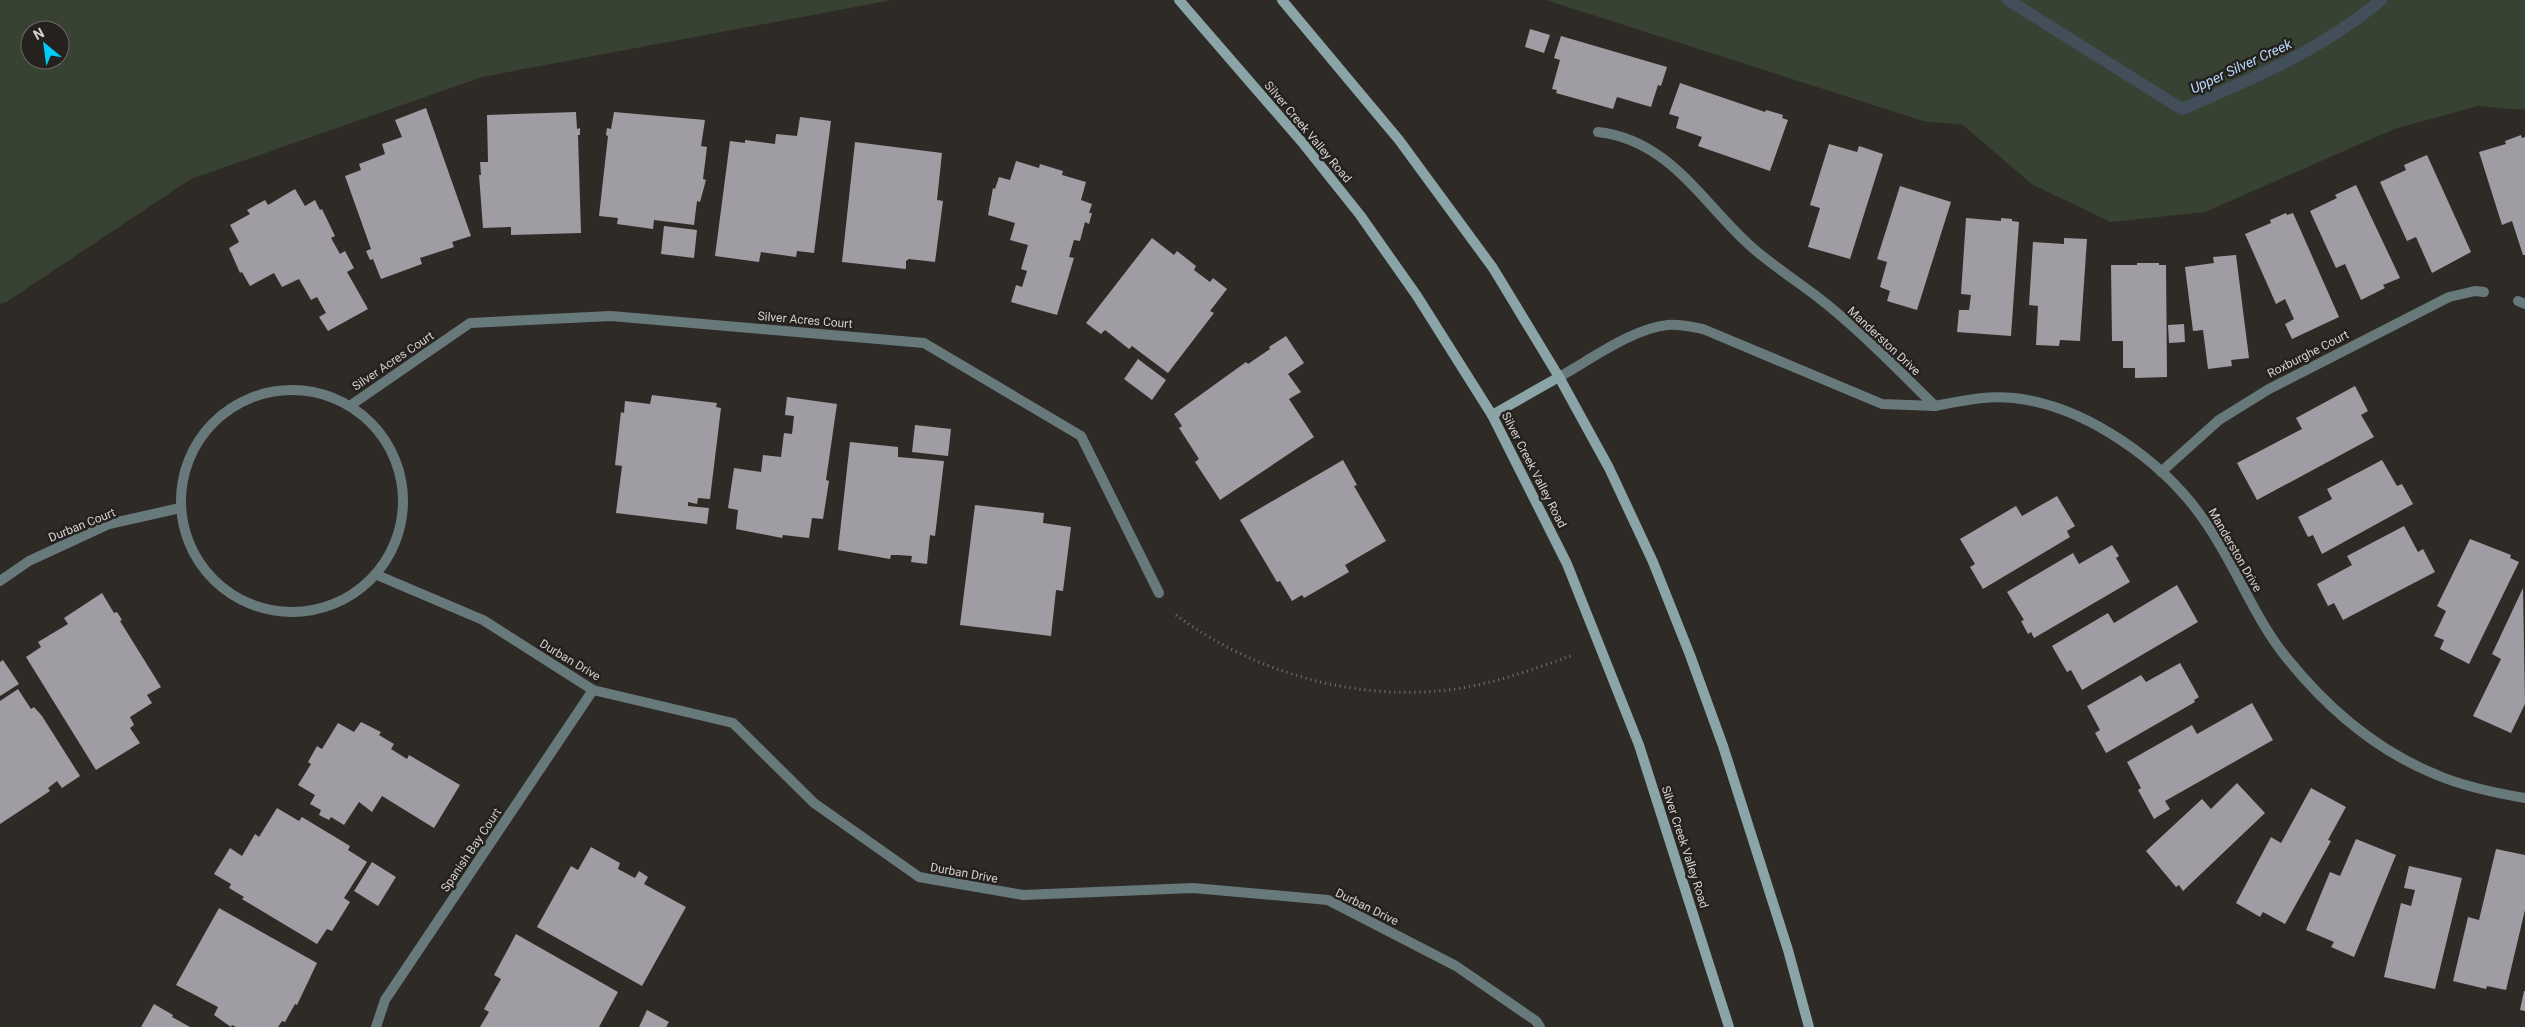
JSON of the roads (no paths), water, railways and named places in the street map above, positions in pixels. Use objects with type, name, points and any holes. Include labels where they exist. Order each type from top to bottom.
[{"type":"main road","name":"Silver Creek Valley Road","points":[[1178,0],[1301,140],[1360,215],[1417,296],[1492,415],[1567,564],[1639,745],[1729,1027]]},
{"type":"main road","points":[[1282,0],[1369,101],[1431,181],[1493,268],[1559,377],[1608,468],[1653,562],[1690,655],[1723,746],[1788,950],[1809,1027]]},
{"type":"main road","points":[[1492,415],[1559,377]]},
{"type":"street","name":"Manderston Drive","points":[[1598,132],[1635,141],[1662,157],[1697,189],[1732,230],[1758,253],[1830,307],[1935,406],[1983,398],[2014,398],[2044,404],[2086,419],[2126,444],[2161,472],[2196,509],[2207,524],[2246,596],[2280,649],[2302,675],[2349,722],[2406,761],[2439,776],[2474,787],[2525,798]]},
{"type":"street","name":"Roxburghe Court","points":[[2161,472],[2220,420],[2268,389],[2449,297],[2475,291],[2484,292]]},
{"type":"street","name":"Silver Acres Court","points":[[351,404],[470,323],[611,316],[924,343],[1081,436],[1159,593]]},
{"type":"street","points":[[1559,377],[1631,337],[1655,327],[1680,324],[1703,329],[1882,404],[1935,406]]},
{"type":"street","points":[[279,389],[314,390],[351,404],[368,417],[392,448],[405,492],[398,542],[377,575],[358,592],[322,610],[278,613],[240,601],[208,576],[187,543],[180,508],[184,469],[210,424],[242,400],[279,389]]},
{"type":"street","name":"Durban Court","points":[[0,581],[29,561],[109,524],[180,508]]},
{"type":"street","name":"Durban Drive","points":[[377,575],[483,620],[593,690],[733,723],[814,803],[919,877],[1023,896],[1194,888],[1328,900],[1456,966],[1536,1021],[1540,1027]]},
{"type":"street","name":"Spanish Bay Court","points":[[376,1027],[385,1000],[593,690]]},
{"type":"waterway","name":"Upper Silver Creek","points":[[2008,0],[2182,109],[2260,75],[2311,49],[2358,18],[2381,0]]}]
